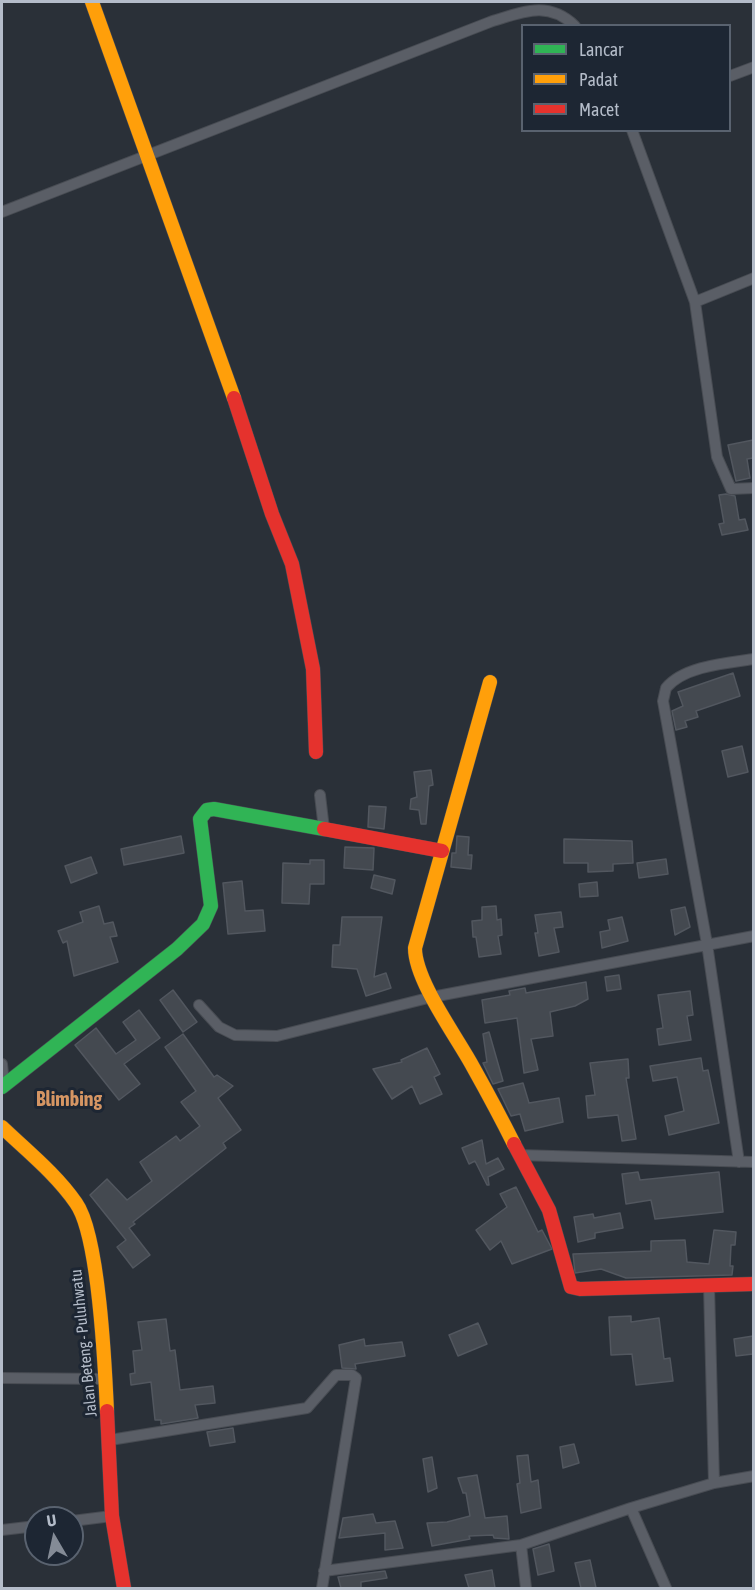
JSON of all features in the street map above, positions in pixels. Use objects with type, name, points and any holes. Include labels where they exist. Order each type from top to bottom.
[{"type":"street","points":[[92,2],[148,153],[161,196],[229,381],[272,514],[292,564],[313,669],[316,752]]},
{"type":"street","points":[[2,212],[148,153],[520,13],[552,9],[564,14],[573,24]]},
{"type":"street","points":[[731,75],[753,67]]},
{"type":"street","points":[[633,132],[695,302],[717,457],[731,489],[753,488]]},
{"type":"street","points":[[695,302],[753,278]]},
{"type":"street","points":[[739,1162],[707,944],[664,693],[670,682],[678,678],[709,667],[753,659]]},
{"type":"street","points":[[490,681],[415,948],[415,956],[432,997],[473,1066],[549,1210],[563,1252],[566,1277],[571,1287],[580,1289],[753,1284]]},
{"type":"street","points":[[320,795],[324,829]]},
{"type":"street","points":[[3,1085],[177,949],[203,924],[211,906],[201,834],[202,814],[214,809],[442,851]]},
{"type":"street","points":[[199,1005],[219,1027],[235,1035],[277,1036],[432,997],[753,936]]},
{"type":"street","points":[[2,1064],[3,1085]]},
{"type":"street","name":"Jalan Beteng - Puluhwatu","points":[[2,1127],[46,1168],[77,1204],[90,1235],[106,1379],[112,1516],[124,1588]]},
{"type":"street","points":[[519,1155],[753,1162]]},
{"type":"street","points":[[709,1286],[714,1483]]},
{"type":"street","points":[[110,1440],[307,1408],[336,1375],[352,1375],[356,1378],[348,1434],[321,1588]]},
{"type":"street","points":[[2,1378],[106,1379]]},
{"type":"street","points":[[324,1571],[521,1545],[714,1483],[753,1476]]},
{"type":"street","points":[[631,1508],[666,1588]]},
{"type":"street","points":[[84,1520],[112,1516]]},
{"type":"street","points":[[2,1530],[24,1527]]},
{"type":"street","points":[[521,1545],[526,1588]]},
{"type":"building","points":[[753,440],[753,458],[747,459],[750,478],[736,481],[728,445]]},
{"type":"building","points":[[719,495],[735,496],[739,520],[745,519],[748,530],[722,535],[719,524],[724,523]]},
{"type":"building","points":[[733,673],[740,696],[696,711],[698,717],[685,721],[687,727],[676,730],[672,711],[683,706],[678,692]]},
{"type":"building","points":[[742,746],[748,772],[728,777],[722,751]]},
{"type":"building","points":[[431,770],[433,785],[429,786],[426,824],[421,824],[419,810],[410,809],[411,799],[417,797],[414,772]]},
{"type":"building","points":[[369,806],[386,807],[384,829],[368,827]]},
{"type":"building","points":[[181,836],[184,853],[124,865],[121,849]]},
{"type":"building","points":[[457,836],[469,837],[468,855],[472,855],[471,869],[451,867],[452,853],[456,853]]},
{"type":"building","points":[[564,839],[632,841],[633,863],[613,864],[613,871],[588,872],[588,863],[564,863]]},
{"type":"building","points":[[345,847],[374,848],[373,870],[344,868]]},
{"type":"building","points":[[91,857],[97,873],[71,883],[65,866]]},
{"type":"building","points":[[666,859],[668,874],[639,878],[637,863]]},
{"type":"building","points":[[310,860],[324,860],[324,884],[310,884],[309,904],[282,903],[283,863],[310,864]]},
{"type":"building","points":[[374,875],[395,880],[392,894],[371,888]]},
{"type":"building","points":[[242,881],[245,911],[263,910],[265,931],[228,934],[223,883]]},
{"type":"building","points":[[597,882],[598,896],[580,897],[579,884]]},
{"type":"building","points":[[99,906],[104,924],[113,922],[117,936],[110,937],[118,962],[74,976],[67,941],[63,943],[58,931],[83,922],[80,912]]},
{"type":"building","points":[[496,906],[497,920],[501,919],[502,935],[498,936],[501,954],[479,957],[476,937],[473,937],[472,921],[482,920],[482,907]]},
{"type":"building","points":[[685,907],[690,927],[675,935],[671,910]]},
{"type":"building","points":[[561,912],[563,927],[554,928],[559,952],[539,956],[535,915]]},
{"type":"building","points":[[342,917],[382,917],[374,977],[386,973],[391,988],[366,996],[357,969],[332,967],[333,945],[340,945]]},
{"type":"building","points":[[622,917],[628,941],[602,948],[600,932],[610,930],[608,920]]},
{"type":"building","points":[[619,975],[621,989],[607,991],[605,977]]},
{"type":"building","points":[[586,982],[588,999],[575,1006],[550,1012],[553,1036],[531,1039],[538,1070],[524,1073],[517,1018],[485,1023],[482,1000],[510,995],[509,991],[525,988],[526,993]]},
{"type":"building","points":[[173,990],[197,1022],[183,1032],[160,1000]]},
{"type":"building","points":[[690,991],[693,1015],[687,1016],[691,1040],[659,1045],[657,1029],[663,1028],[658,995]]},
{"type":"building","points":[[139,1010],[160,1038],[124,1064],[140,1084],[119,1100],[75,1045],[96,1028],[116,1054],[136,1040],[123,1022]]},
{"type":"building","points":[[489,1032],[503,1081],[493,1084],[483,1063],[487,1062],[483,1034]]},
{"type":"building","points":[[183,1034],[214,1077],[217,1075],[233,1086],[218,1098],[241,1130],[223,1143],[226,1148],[133,1222],[135,1224],[129,1228],[150,1255],[133,1268],[117,1247],[126,1240],[90,1195],[107,1179],[127,1200],[152,1181],[140,1162],[176,1136],[180,1141],[200,1126],[181,1102],[196,1091],[165,1047]]},
{"type":"building","points":[[427,1048],[440,1074],[434,1077],[442,1094],[420,1104],[412,1086],[392,1099],[373,1069],[402,1062],[401,1060]]},
{"type":"building","points":[[701,1058],[703,1071],[708,1070],[719,1123],[669,1135],[665,1116],[684,1111],[677,1077],[653,1081],[650,1066]]},
{"type":"building","points":[[628,1059],[629,1078],[626,1078],[636,1139],[622,1141],[618,1115],[588,1118],[586,1096],[595,1095],[590,1063]]},
{"type":"building","points":[[523,1083],[529,1103],[559,1098],[563,1122],[525,1131],[520,1114],[511,1116],[498,1089]]},
{"type":"building","points":[[482,1140],[486,1164],[498,1158],[504,1169],[488,1177],[489,1185],[475,1161],[469,1164],[462,1148]]},
{"type":"building","points":[[638,1172],[640,1180],[719,1172],[723,1212],[655,1219],[651,1200],[626,1204],[622,1174]]},
{"type":"building","points":[[516,1187],[538,1232],[542,1230],[552,1249],[512,1264],[501,1241],[490,1250],[476,1230],[507,1207],[500,1194]]},
{"type":"building","points":[[620,1213],[623,1228],[595,1233],[595,1238],[578,1242],[574,1217],[593,1214],[594,1218]]},
{"type":"building","points":[[714,1230],[736,1232],[735,1245],[731,1245],[732,1275],[626,1278],[601,1269],[575,1273],[573,1254],[651,1251],[651,1241],[685,1240],[687,1262],[709,1264]]},
{"type":"building","points":[[631,1316],[631,1322],[659,1318],[664,1359],[670,1358],[673,1381],[636,1385],[632,1354],[611,1355],[609,1317]]},
{"type":"building","points":[[166,1319],[170,1351],[175,1350],[180,1390],[213,1386],[215,1403],[195,1405],[198,1418],[161,1424],[161,1420],[155,1420],[151,1382],[131,1385],[130,1374],[135,1373],[133,1351],[142,1350],[138,1322]]},
{"type":"building","points":[[478,1323],[487,1344],[458,1356],[449,1335]]},
{"type":"building","points":[[753,1336],[753,1354],[736,1356],[734,1339]]},
{"type":"building","points":[[364,1339],[365,1346],[402,1342],[405,1356],[355,1364],[356,1369],[342,1368],[339,1345]]},
{"type":"building","points":[[233,1428],[235,1442],[210,1446],[207,1432]]},
{"type":"building","points":[[574,1444],[579,1463],[563,1468],[560,1447]]},
{"type":"building","points":[[528,1455],[531,1482],[538,1480],[541,1508],[521,1513],[517,1484],[520,1483],[517,1456]]},
{"type":"building","points":[[432,1457],[437,1488],[428,1492],[423,1459]]},
{"type":"building","points":[[477,1475],[485,1518],[507,1516],[509,1539],[494,1538],[493,1535],[469,1536],[470,1539],[432,1546],[427,1523],[447,1522],[470,1516],[466,1493],[463,1493],[458,1478]]},
{"type":"building","points":[[373,1514],[376,1523],[395,1521],[403,1548],[385,1550],[385,1533],[339,1538],[343,1518]]},
{"type":"building","points":[[549,1544],[554,1571],[538,1575],[533,1549]]},
{"type":"building","points":[[590,1560],[596,1588],[581,1588],[575,1563]]},
{"type":"building","points":[[492,1570],[495,1588],[469,1588],[465,1575]]},
{"type":"building","points":[[385,1571],[387,1578],[361,1582],[361,1588],[341,1588],[338,1577]]},
{"type":"traffic: fast","points":[[2,1087],[177,949],[203,924],[211,906],[200,819],[207,810],[214,809],[324,829]]},
{"type":"traffic: slow","points":[[92,2],[234,398]]},
{"type":"traffic: slow","points":[[490,682],[415,948],[417,961],[429,992],[514,1144]]},
{"type":"traffic: slow","points":[[2,1127],[60,1182],[76,1203],[84,1219],[99,1302],[107,1411]]},
{"type":"traffic: jam","points":[[234,398],[272,514],[292,564],[313,669],[316,752]]},
{"type":"traffic: jam","points":[[324,829],[442,851]]},
{"type":"traffic: jam","points":[[514,1144],[549,1210],[571,1287],[580,1289],[754,1284]]},
{"type":"traffic: jam","points":[[107,1411],[112,1516],[124,1588]]},
{"type":"district","name":"Blimbing","points":[[69,1100]]}]
